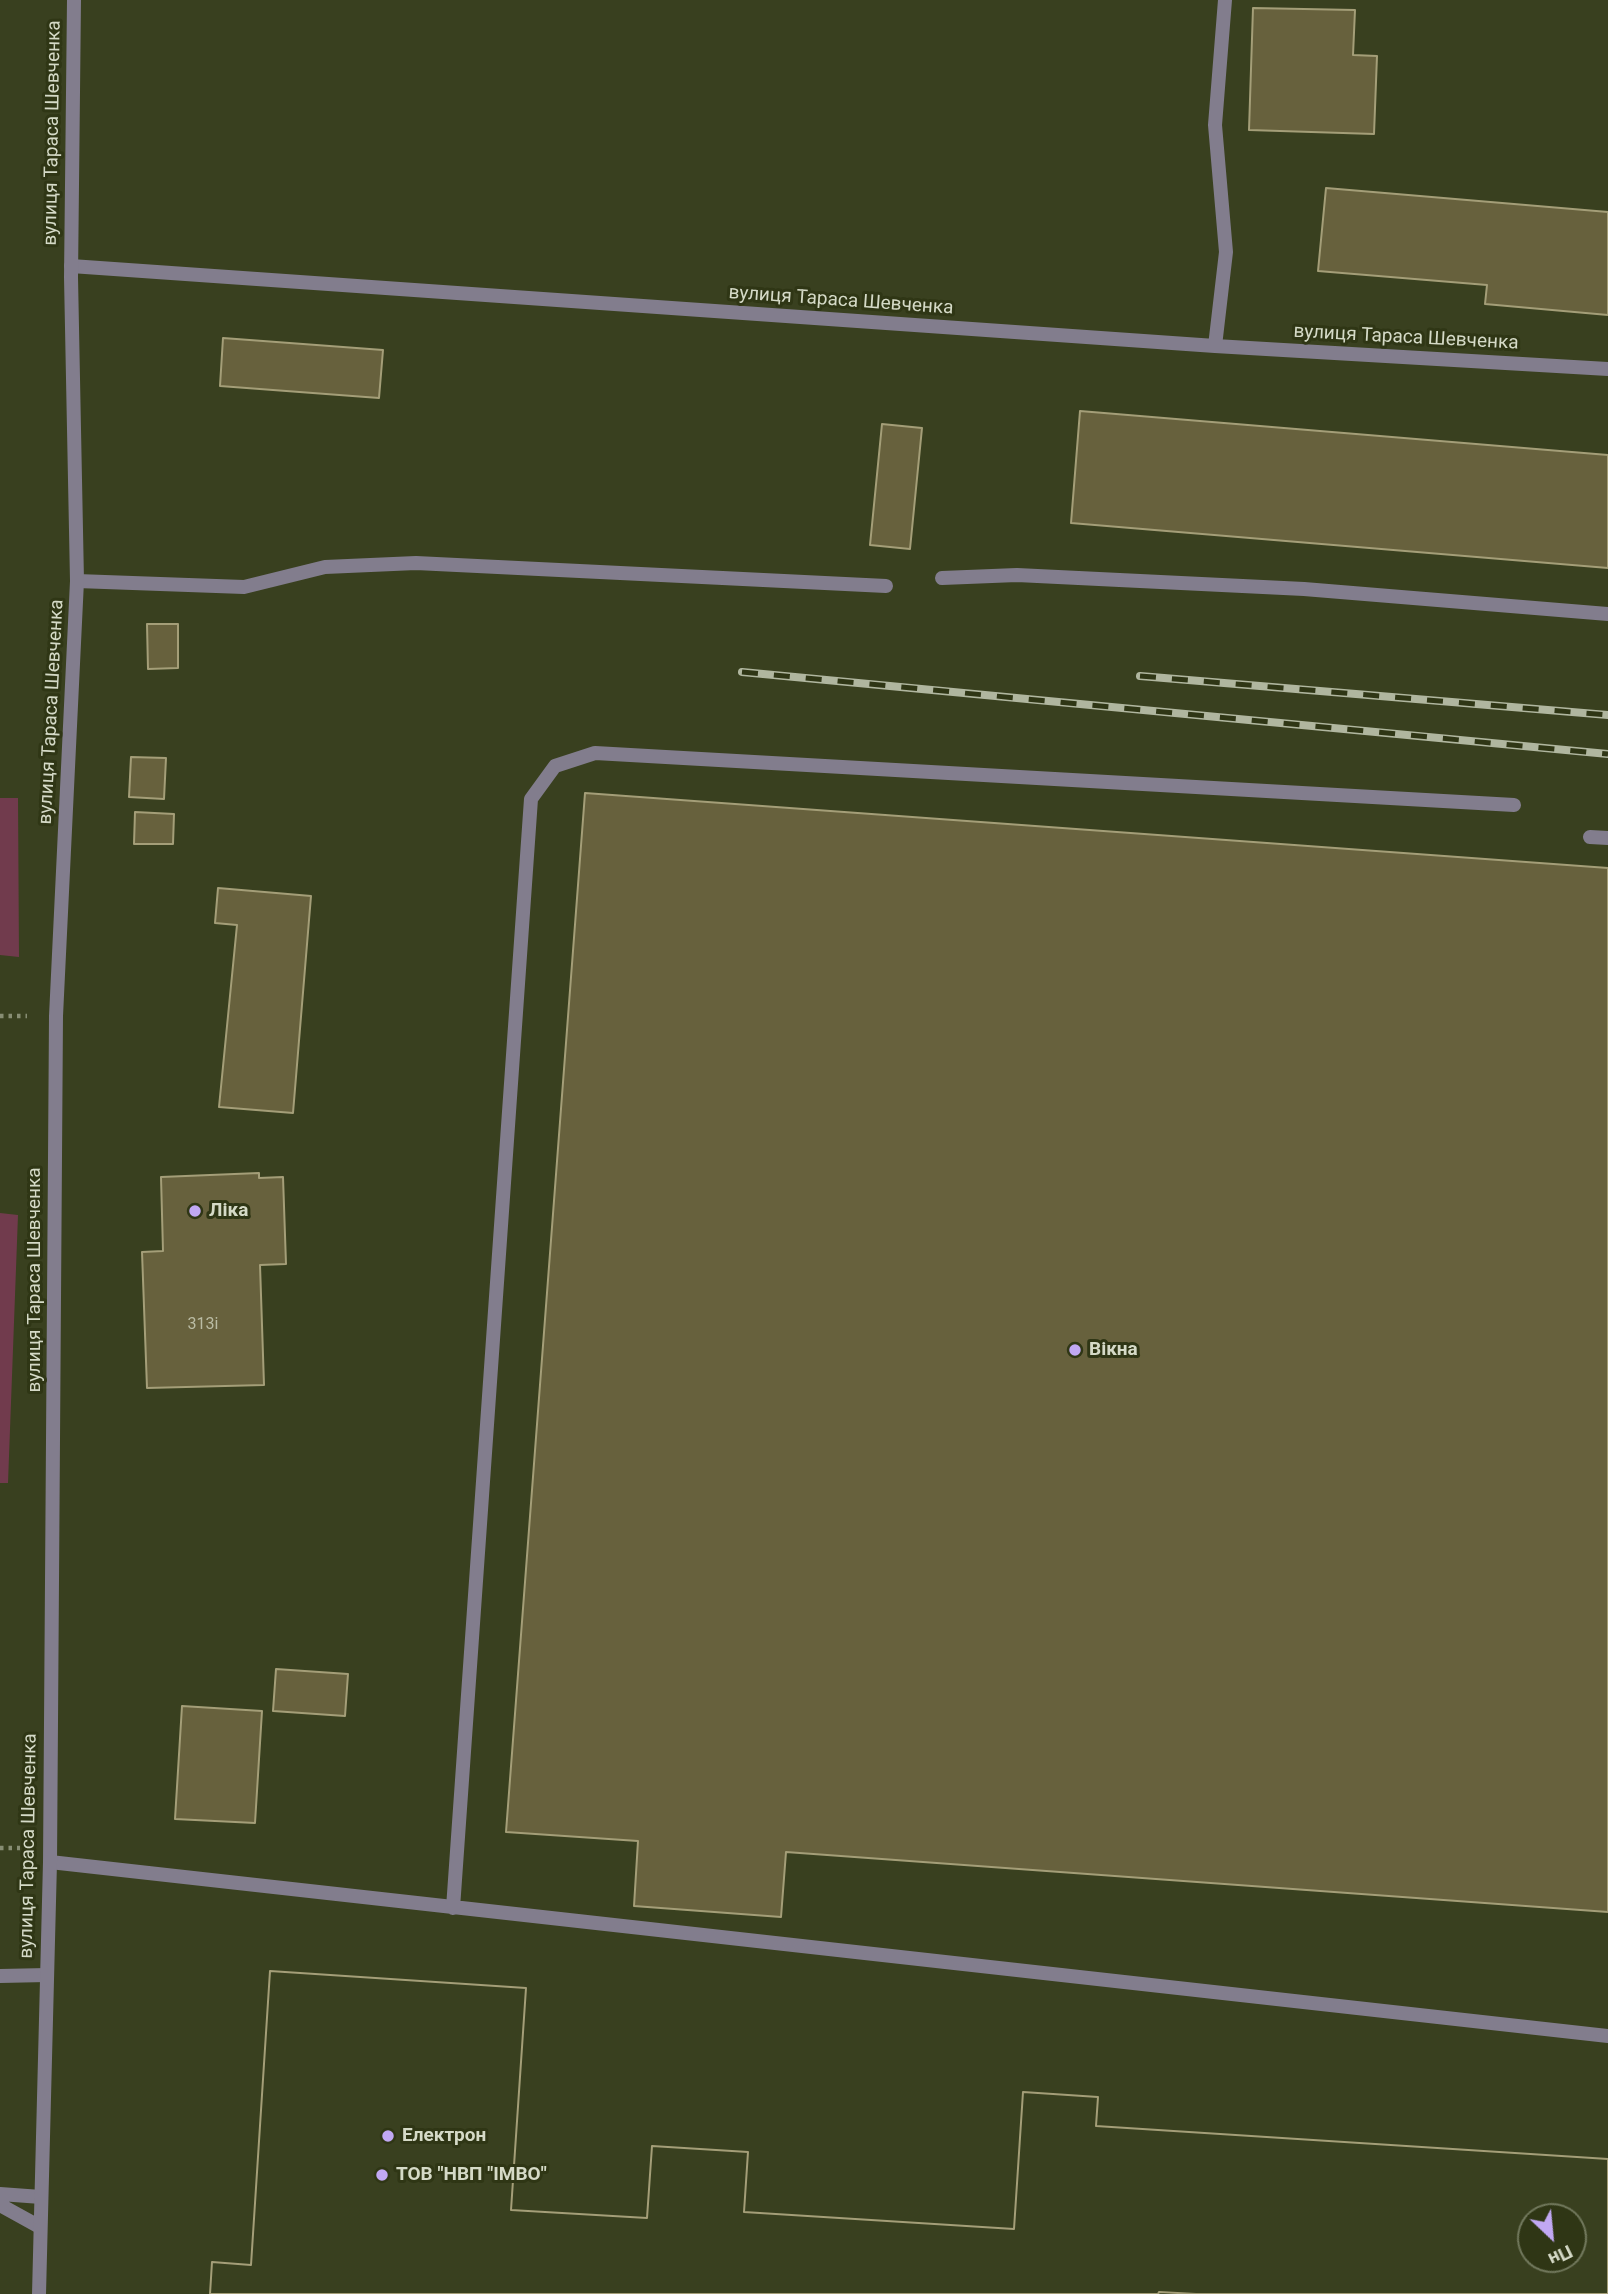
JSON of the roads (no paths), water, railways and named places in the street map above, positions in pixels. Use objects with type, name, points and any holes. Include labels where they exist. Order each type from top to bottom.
[{"type":"street","name":"вулиця Тараса Шевченка","points":[[39,2294],[50,1863],[56,1016],[77,581],[71,266],[74,0]]},
{"type":"street","points":[[1215,346],[1226,252],[1215,125],[1225,0]]},
{"type":"street","name":"вулиця Тараса Шевченка","points":[[71,266],[1215,346],[1608,369]]},
{"type":"street","points":[[77,581],[244,587],[326,567],[416,563],[886,586]]},
{"type":"street","points":[[943,578],[1017,575],[1304,589],[1608,614]]},
{"type":"street","points":[[453,1908],[531,799],[555,766],[595,753],[1514,804]]},
{"type":"street","points":[[1590,837],[1608,838]]},
{"type":"street","points":[[50,1863],[1608,2036]]},
{"type":"street","points":[[0,1976],[47,1975]]},
{"type":"street","points":[[0,2194],[41,2197]]},
{"type":"street","points":[[0,2205],[40,2227]]},
{"type":"railway","points":[[742,672],[1608,754]]},
{"type":"railway","points":[[1140,676],[1608,715]]},
{"type":"place","name":"Ліка","points":[[195,1211]]},
{"type":"place","name":"Вікна","points":[[1075,1350]]},
{"type":"place","name":"Електрон","points":[[388,2136]]},
{"type":"place","name":"ТОВ \"НВП \"ІМВО\"","points":[[382,2175]]}]
